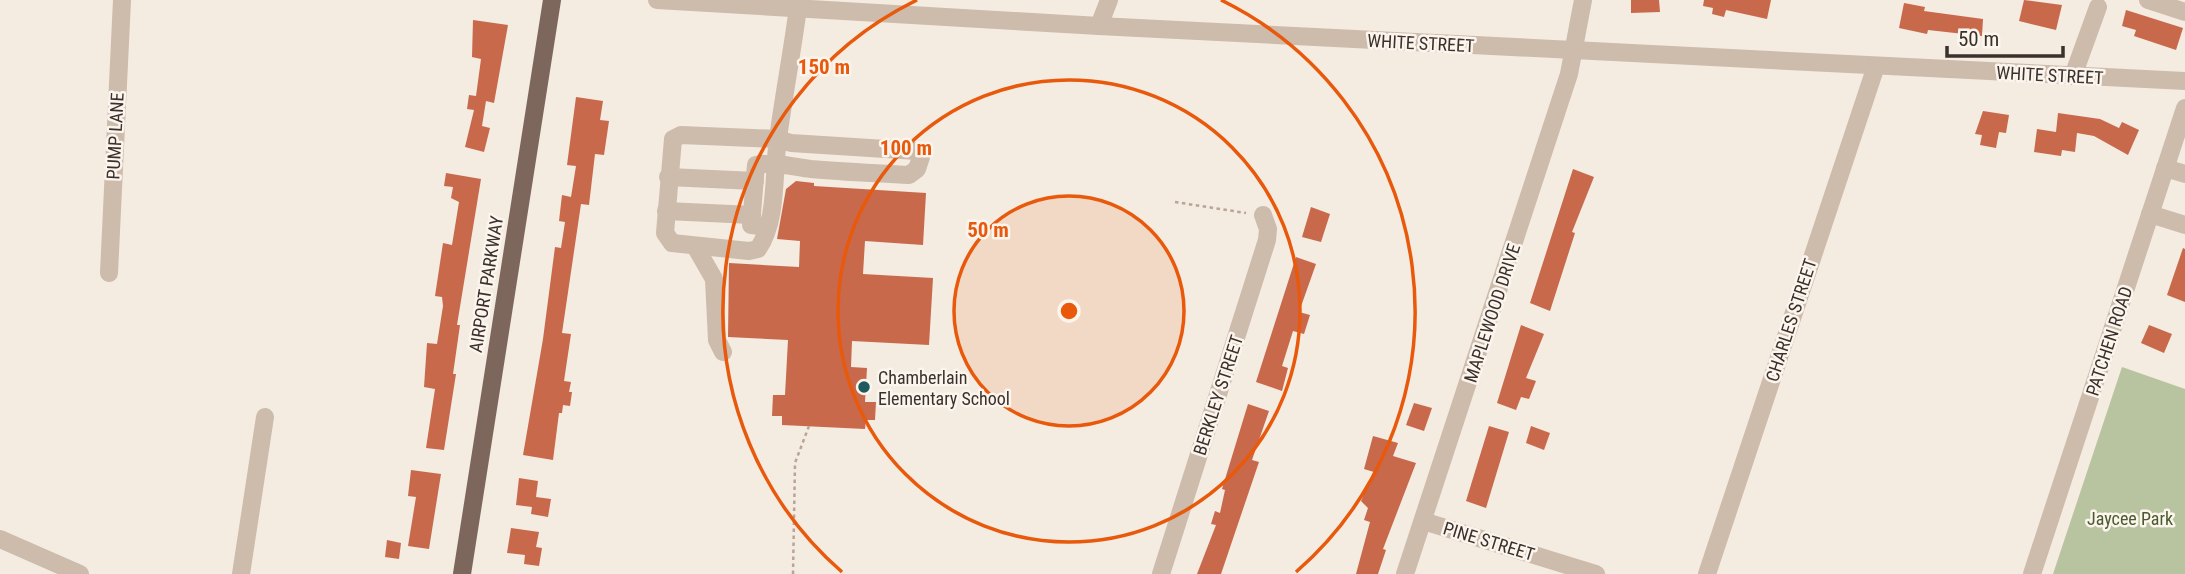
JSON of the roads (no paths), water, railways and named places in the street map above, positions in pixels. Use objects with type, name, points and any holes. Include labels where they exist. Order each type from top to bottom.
[{"type":"main road","name":"AIRPORT PARKWAY","points":[[461,574],[552,0]]},
{"type":"street","name":"PUMP LANE","points":[[109,273],[122,0]]},
{"type":"street","name":"WHITE STREET","points":[[657,0],[798,8],[883,7],[1099,26],[2185,81]]},
{"type":"street","points":[[1099,26],[1109,0]]},
{"type":"street","name":"MAPLEWOOD DRIVE","points":[[1405,574],[1575,51],[1583,0]]},
{"type":"street","points":[[2148,0],[2185,12]]},
{"type":"street","points":[[2073,76],[2098,7]]},
{"type":"street","points":[[768,227],[751,225],[756,165],[775,165],[909,175],[917,169],[921,157],[917,151],[778,139],[681,135],[673,139],[668,177],[666,233],[672,243],[748,251],[758,249],[768,227],[775,165],[778,139],[798,8]]},
{"type":"street","name":"CHARLES STREET","points":[[1707,574],[1876,66]]},
{"type":"street","name":"PATCHEN ROAD","points":[[2032,574],[2185,107]]},
{"type":"street","points":[[2165,168],[2185,174]]},
{"type":"street","points":[[668,177],[755,181]]},
{"type":"street","points":[[666,211],[752,215]]},
{"type":"street","points":[[2150,214],[2185,225]]},
{"type":"street","name":"BERKLEY STREET","points":[[1161,574],[1267,240],[1268,229],[1263,215]]},
{"type":"street","points":[[695,246],[714,278],[718,340],[723,352]]},
{"type":"street","points":[[242,574],[265,416]]},
{"type":"street","name":"PINE STREET","points":[[1423,521],[1596,574]]},
{"type":"street","points":[[0,539],[80,574]]},
{"type":"place","name":"Chamberlain Elementary School","points":[[864,387]]},
{"type":"park label","name":"Jaycee Park","points":[[2130,518]]}]
